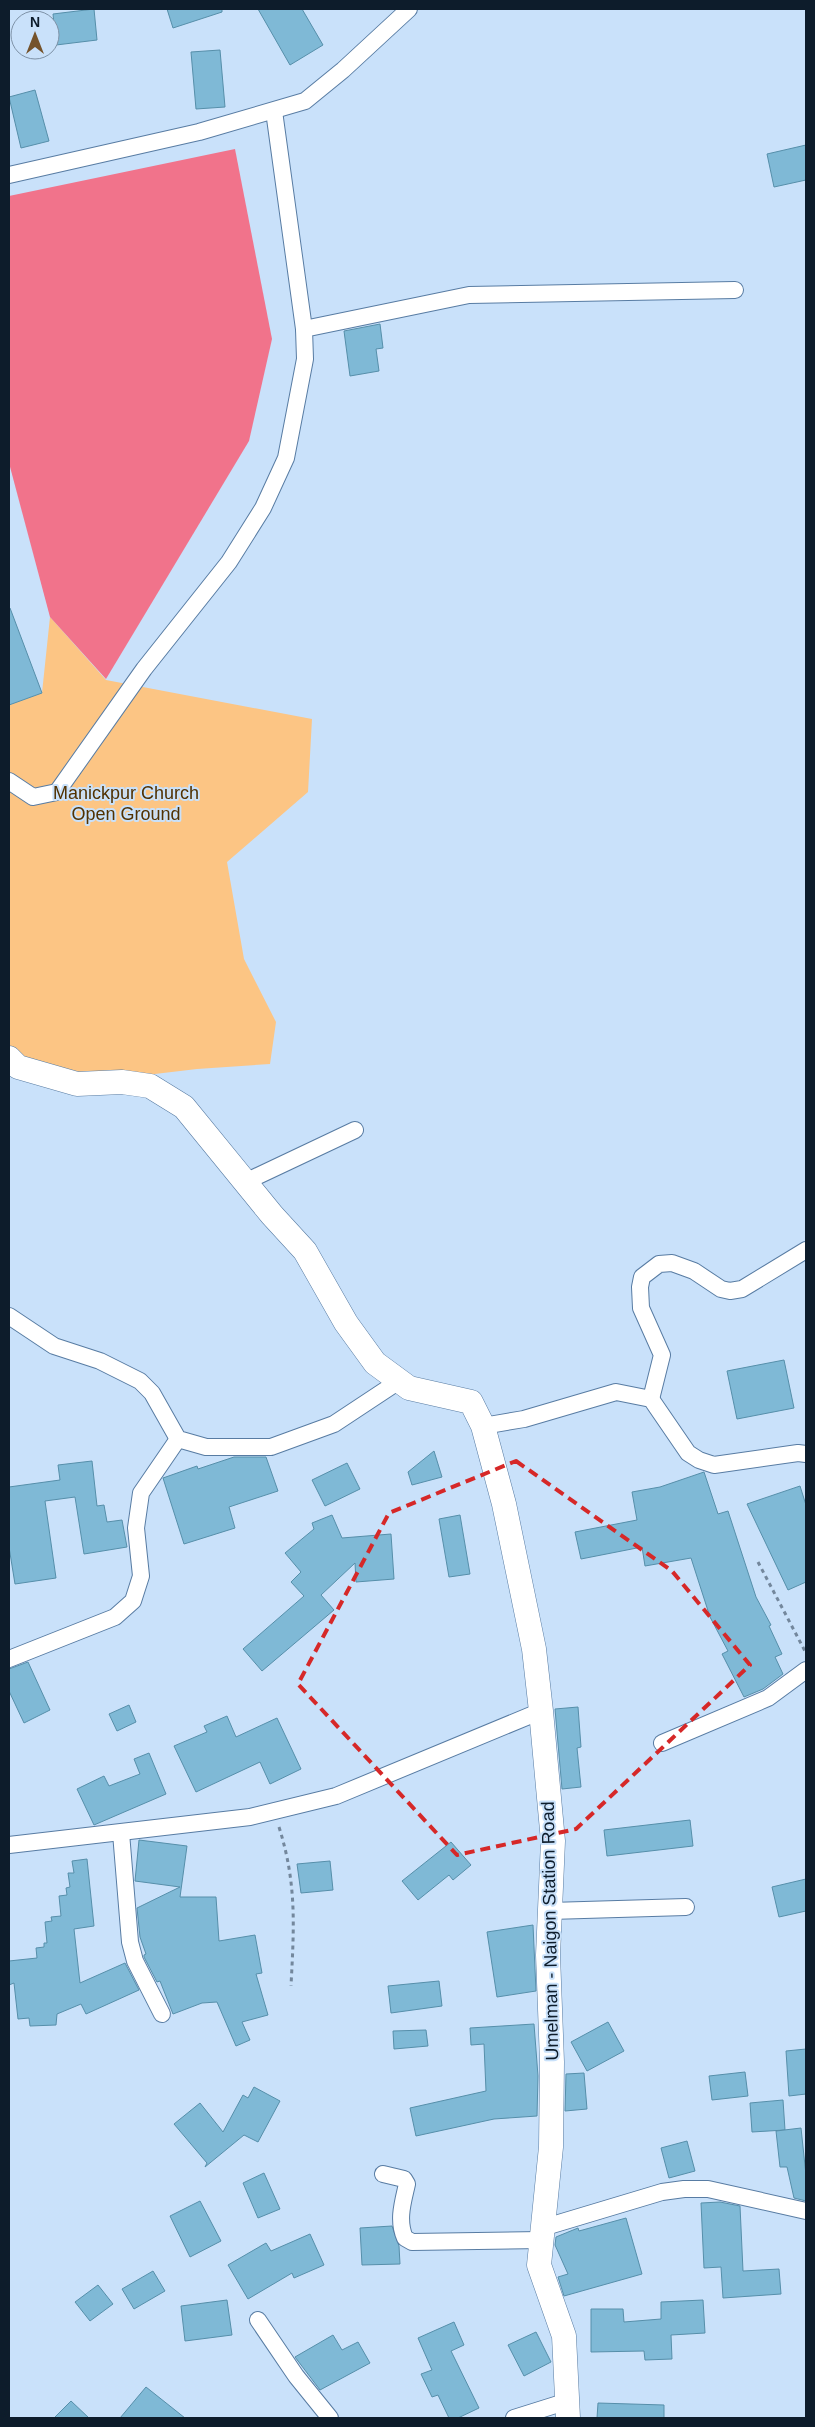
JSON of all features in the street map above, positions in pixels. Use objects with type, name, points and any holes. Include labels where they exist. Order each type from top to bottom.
[{"type":"street","points":[[9,175],[199,132],[305,101],[350,65],[409,9]]},
{"type":"street","points":[[9,781],[33,798],[57,792],[144,669],[229,562],[263,508],[286,458],[305,359],[304,329],[274,111]]},
{"type":"street","points":[[304,329],[469,295],[735,290]]},
{"type":"street","name":"Umelman - Naigon Station Road","points":[[9,1058],[18,1067],[77,1084],[122,1082],[150,1086],[184,1107],[245,1182],[305,1251],[346,1323],[375,1363],[408,1388],[471,1402],[483,1426],[504,1504],[534,1649],[553,1841],[548,1956],[552,2062],[551,2147],[538,2264],[564,2336],[568,2409]]},
{"type":"street","points":[[245,1182],[355,1130]]},
{"type":"street","points":[[651,1399],[662,1355],[641,1308],[640,1287],[642,1277],[659,1264],[672,1263],[694,1271],[721,1289],[730,1291],[742,1289],[806,1250]]},
{"type":"street","points":[[9,1316],[54,1346],[100,1361],[140,1381],[152,1393],[178,1439],[206,1447],[271,1448],[334,1424],[399,1381]]},
{"type":"street","points":[[483,1426],[524,1419],[616,1392],[651,1399],[688,1452],[698,1460],[714,1465],[798,1453],[806,1454]]},
{"type":"street","points":[[9,1659],[115,1617],[133,1601],[141,1576],[136,1528],[141,1493],[178,1439]]},
{"type":"street","points":[[662,1743],[768,1698],[806,1670]]},
{"type":"street","points":[[9,1845],[250,1817],[336,1796],[541,1711]]},
{"type":"street","points":[[121,1833],[130,1942],[135,1962],[162,2014]]},
{"type":"street","points":[[550,1911],[686,1907]]},
{"type":"street","points":[[383,2174],[404,2179],[407,2184],[401,2213],[402,2230],[405,2238],[412,2242],[542,2234],[662,2192],[684,2189],[708,2189],[806,2210]]},
{"type":"street","points":[[258,2320],[296,2376],[330,2418]]},
{"type":"street","points":[[514,2418],[568,2409]]},
{"type":"path","points":[[758,1562],[806,1653]]},
{"type":"path","points":[[274,1811],[288,1856],[294,1905],[291,1986]]},
{"type":"highlighted area","points":[[516,1461],[672,1571],[750,1665],[576,1829],[457,1855],[298,1684],[389,1513]]},
{"type":"green space","name":"Manickpur Church Open Ground","points":[[50,617],[106,680],[312,719],[308,792],[227,862],[244,959],[276,1022],[270,1064],[197,1069],[121,1078],[74,1080],[9,1061],[9,705],[42,693]]},
{"type":"shaded area","points":[[235,149],[272,339],[249,441],[106,679],[50,617],[9,463],[9,196]]},
{"type":"building","points":[[94,9],[97,40],[60,45],[60,13]]},
{"type":"building","points":[[167,9],[222,9],[222,12],[173,28]]},
{"type":"building","points":[[258,9],[302,9],[323,45],[290,65]]},
{"type":"building","points":[[220,50],[225,107],[196,109],[191,52]]},
{"type":"building","points":[[35,90],[49,141],[21,148],[9,97]]},
{"type":"building","points":[[806,145],[806,180],[774,187],[767,154]]},
{"type":"building","points":[[380,324],[383,348],[376,349],[379,371],[350,376],[344,331]]},
{"type":"building","points":[[9,609],[42,693],[9,705]]},
{"type":"building","points":[[784,1360],[794,1408],[737,1419],[727,1371]]},
{"type":"building","points":[[434,1451],[442,1477],[412,1485],[408,1472]]},
{"type":"building","points":[[234,1457],[266,1457],[278,1491],[229,1507],[235,1528],[184,1544],[163,1478],[197,1466],[198,1469]]},
{"type":"building","points":[[92,1461],[97,1506],[104,1505],[107,1522],[122,1520],[127,1547],[84,1554],[75,1497],[45,1501],[56,1578],[15,1584],[9,1547],[9,1487],[60,1480],[58,1465]]},
{"type":"building","points":[[347,1463],[360,1489],[325,1506],[312,1480]]},
{"type":"building","points":[[704,1472],[718,1514],[728,1511],[756,1597],[771,1625],[769,1626],[782,1654],[775,1657],[783,1674],[763,1689],[744,1697],[722,1654],[728,1651],[710,1617],[691,1558],[645,1566],[642,1547],[581,1559],[575,1532],[637,1520],[632,1492],[660,1487]]},
{"type":"building","points":[[800,1486],[806,1505],[806,1582],[788,1590],[747,1504]]},
{"type":"building","points":[[332,1515],[342,1538],[391,1534],[394,1579],[356,1582],[355,1563],[321,1595],[334,1610],[262,1671],[243,1649],[304,1596],[291,1582],[301,1572],[285,1553],[314,1529],[312,1523]]},
{"type":"building","points":[[460,1515],[470,1574],[449,1577],[439,1519]]},
{"type":"building","points":[[28,1662],[50,1710],[24,1723],[9,1691],[9,1669]]},
{"type":"building","points":[[129,1705],[136,1722],[117,1731],[109,1714]]},
{"type":"building","points":[[578,1707],[581,1747],[577,1748],[581,1787],[562,1789],[555,1709]]},
{"type":"building","points":[[227,1716],[236,1737],[277,1718],[301,1769],[270,1784],[260,1762],[196,1792],[174,1746],[207,1732],[204,1726]]},
{"type":"building","points":[[149,1753],[166,1794],[94,1825],[77,1789],[104,1776],[109,1786],[140,1774],[134,1759]]},
{"type":"building","points":[[690,1820],[693,1846],[607,1856],[604,1830]]},
{"type":"building","points":[[139,1840],[187,1846],[180,1897],[216,1897],[219,1941],[255,1935],[262,1973],[256,1974],[268,2015],[242,2022],[250,2040],[236,2046],[217,2002],[202,2003],[173,2014],[160,1981],[157,1982],[144,1957],[146,1954],[140,1937],[137,1908],[180,1887],[135,1881]]},
{"type":"building","points":[[451,1842],[471,1865],[453,1880],[449,1875],[418,1900],[402,1881]]},
{"type":"building","points":[[87,1859],[94,1926],[74,1929],[80,1983],[125,1963],[139,1990],[86,2014],[81,2004],[57,2014],[56,2025],[30,2026],[29,2018],[18,2019],[14,1983],[9,1985],[9,1961],[37,1958],[36,1948],[44,1947],[44,1943],[47,1943],[45,1922],[52,1921],[51,1917],[61,1916],[59,1896],[67,1895],[66,1888],[70,1887],[68,1873],[74,1873],[72,1861]]},
{"type":"building","points":[[330,1861],[333,1890],[301,1893],[297,1864]]},
{"type":"building","points":[[806,1879],[806,1911],[779,1917],[772,1887]]},
{"type":"building","points":[[533,1925],[536,1991],[497,1997],[487,1932]]},
{"type":"building","points":[[439,1981],[442,2006],[391,2013],[388,1986]]},
{"type":"building","points":[[608,2022],[624,2051],[587,2071],[571,2042]]},
{"type":"building","points":[[534,2024],[538,2076],[537,2116],[494,2119],[416,2136],[410,2108],[486,2091],[484,2044],[471,2045],[470,2028]]},
{"type":"building","points":[[426,2030],[428,2046],[394,2049],[393,2031]]},
{"type":"building","points":[[806,2049],[806,2094],[789,2096],[786,2051]]},
{"type":"building","points":[[745,2072],[748,2096],[712,2100],[709,2076]]},
{"type":"building","points":[[584,2073],[587,2109],[565,2111],[566,2074]]},
{"type":"building","points":[[254,2087],[280,2101],[258,2142],[244,2135],[205,2167],[207,2163],[174,2124],[200,2103],[223,2132],[243,2095],[248,2098]]},
{"type":"building","points":[[783,2100],[785,2130],[752,2132],[750,2103]]},
{"type":"building","points":[[801,2128],[806,2175],[806,2201],[794,2198],[787,2167],[780,2167],[776,2131]]},
{"type":"building","points":[[687,2141],[695,2171],[669,2178],[661,2148]]},
{"type":"building","points":[[264,2173],[280,2209],[258,2218],[243,2183]]},
{"type":"building","points":[[200,2201],[221,2241],[190,2257],[170,2216]]},
{"type":"building","points":[[720,2202],[740,2206],[743,2271],[779,2269],[781,2294],[723,2298],[721,2267],[704,2268],[701,2203]]},
{"type":"building","points":[[626,2218],[642,2274],[564,2296],[558,2277],[568,2274],[555,2245],[556,2237],[578,2228],[579,2231]]},
{"type":"building","points":[[392,2226],[399,2246],[400,2264],[362,2265],[360,2228]]},
{"type":"building","points":[[310,2234],[324,2265],[294,2278],[292,2273],[248,2299],[228,2265],[266,2243],[271,2251]]},
{"type":"building","points":[[153,2271],[165,2291],[134,2309],[122,2289]]},
{"type":"building","points":[[98,2285],[113,2304],[90,2321],[75,2302]]},
{"type":"building","points":[[227,2300],[232,2335],[185,2341],[181,2306]]},
{"type":"building","points":[[703,2300],[705,2333],[671,2335],[672,2359],[645,2360],[644,2351],[591,2352],[591,2309],[623,2309],[624,2322],[661,2319],[661,2302]]},
{"type":"building","points":[[454,2322],[464,2345],[451,2351],[479,2408],[458,2418],[449,2418],[438,2395],[432,2397],[421,2374],[432,2370],[418,2338]]},
{"type":"building","points":[[536,2332],[551,2362],[524,2376],[508,2345]]},
{"type":"building","points":[[333,2335],[342,2350],[358,2342],[370,2363],[320,2390],[295,2357]]},
{"type":"building","points":[[146,2387],[185,2418],[120,2418]]},
{"type":"building","points":[[71,2401],[89,2418],[54,2418]]},
{"type":"building","points":[[598,2403],[664,2405],[664,2418],[597,2418]]}]
